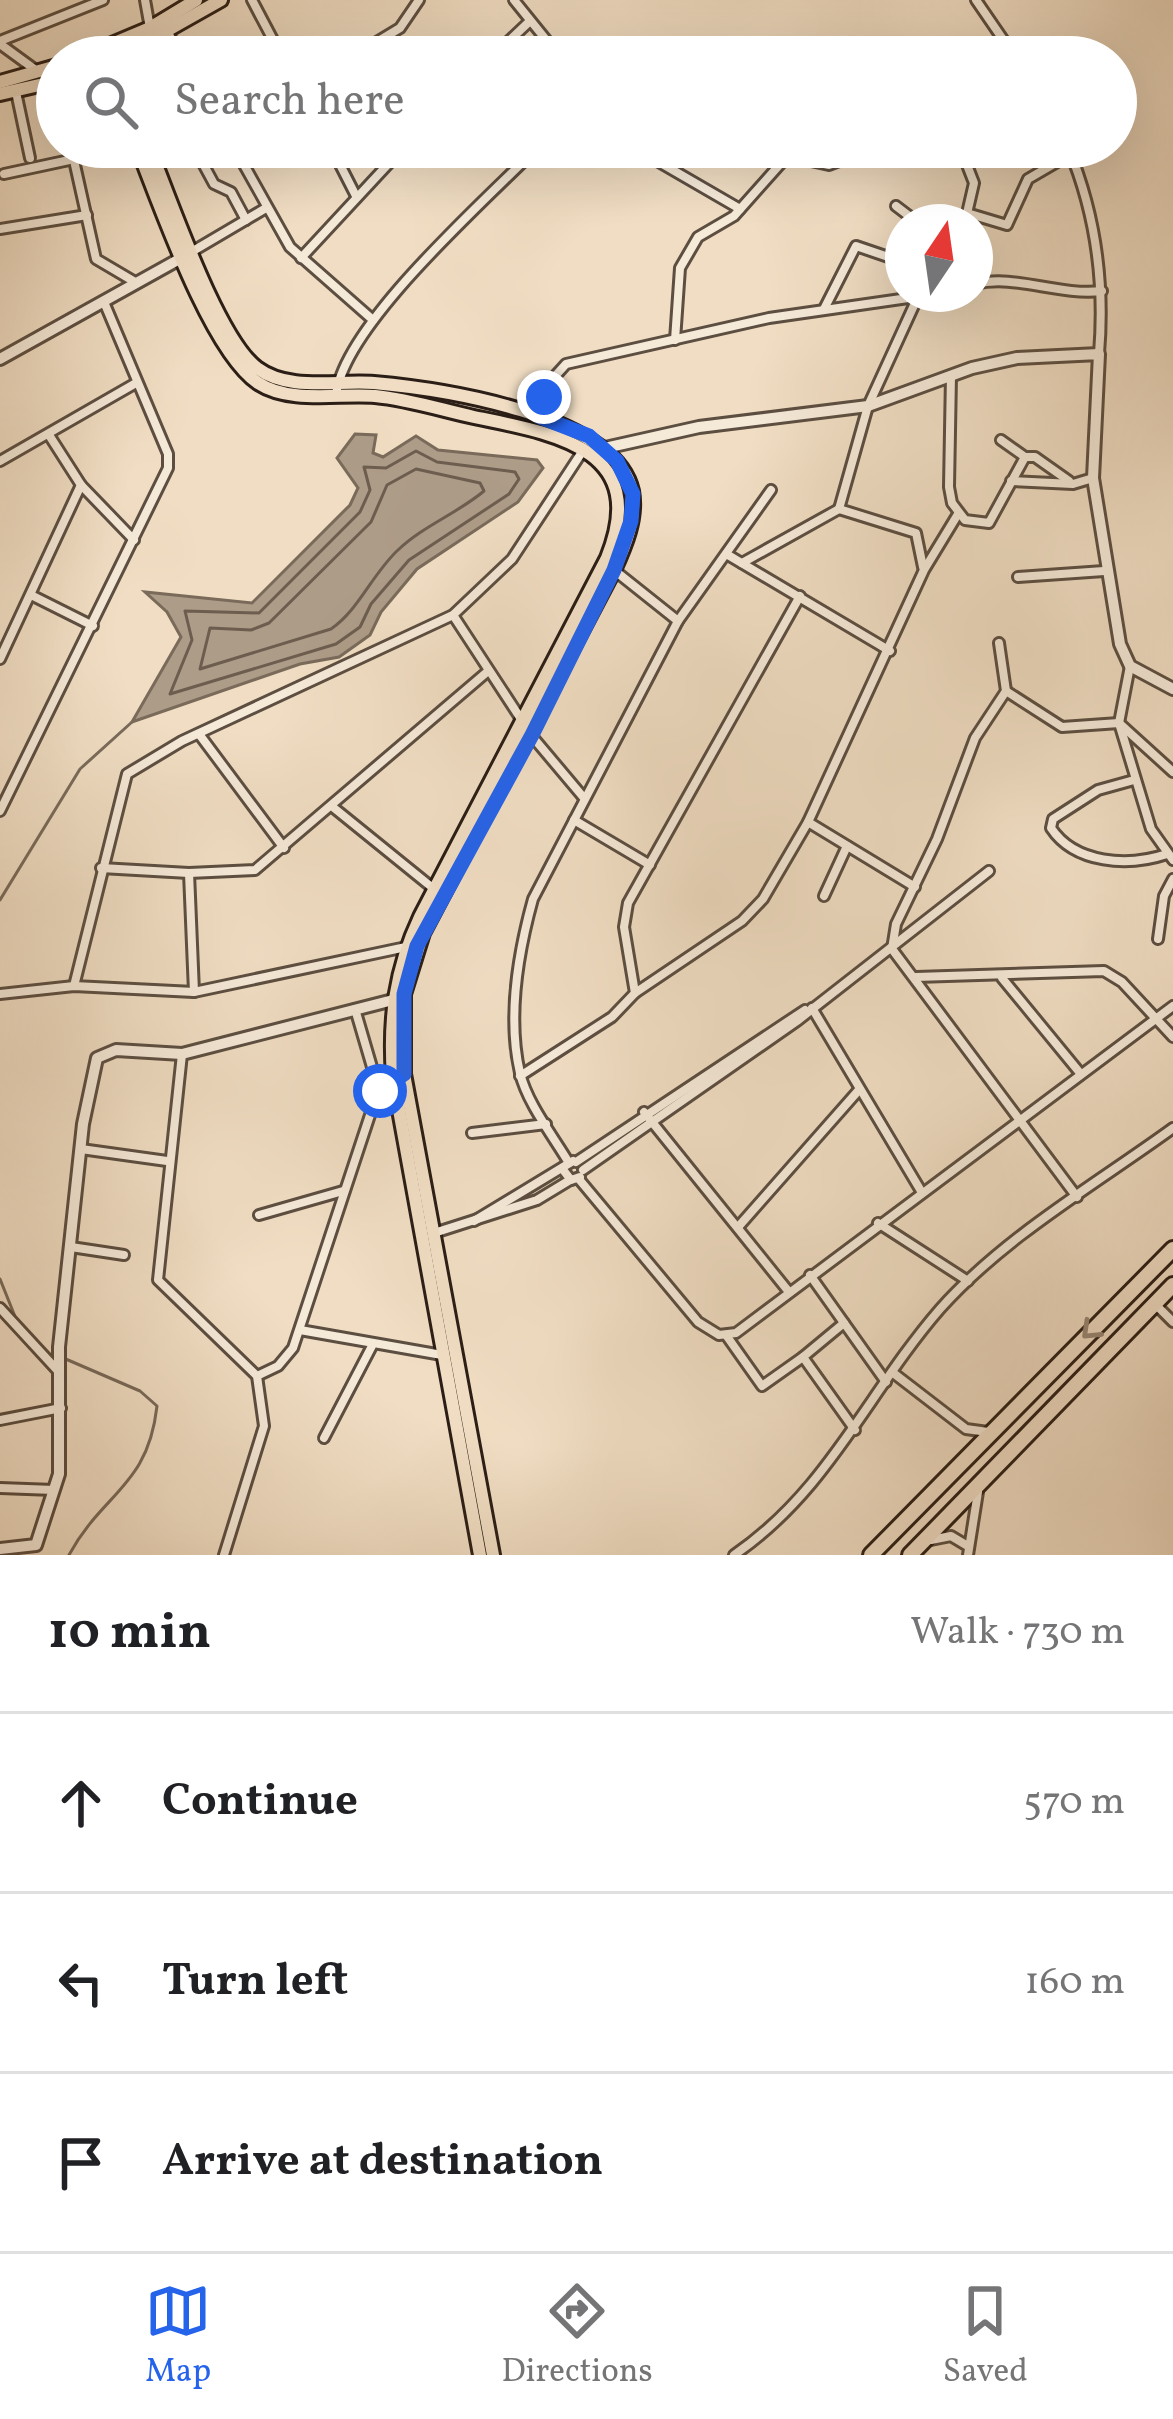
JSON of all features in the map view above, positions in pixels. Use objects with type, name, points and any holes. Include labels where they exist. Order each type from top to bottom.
[{"type":"highway","points":[[871,1555],[1173,1249]]},
{"type":"highway","points":[[915,1550],[1173,1285]]},
{"type":"main road","points":[[141,36],[196,0]]},
{"type":"main road","points":[[161,36],[221,0]]},
{"type":"main road","points":[[0,82],[36,73]]},
{"type":"main road","points":[[0,94],[36,88]]},
{"type":"main road","points":[[147,168],[245,371],[280,392],[428,392],[540,417],[575,429],[605,448],[629,482],[634,507],[614,570],[596,593]]},
{"type":"main road","points":[[156,168],[187,254]]},
{"type":"main road","points":[[344,389],[536,429],[584,449],[609,473],[621,504],[596,593],[413,956],[402,1016],[399,1076]]},
{"type":"main road","points":[[493,1555],[427,1235],[399,1076],[393,1000],[406,947],[434,889],[528,729]]},
{"type":"main road","points":[[427,1235],[442,1354],[480,1555]]},
{"type":"street","points":[[2,45],[76,5],[103,0]]},
{"type":"street","points":[[145,0],[150,28]]},
{"type":"street","points":[[252,0],[271,36]]},
{"type":"street","points":[[387,36],[400,28],[419,0]]},
{"type":"street","points":[[514,0],[543,36]]},
{"type":"street","points":[[976,0],[1001,36]]},
{"type":"street","points":[[514,36],[530,20]]},
{"type":"street","points":[[0,62],[2,45]]},
{"type":"street","points":[[2,45],[36,69]]},
{"type":"street","points":[[16,92],[30,158]]},
{"type":"street","points":[[4,174],[36,167]]},
{"type":"street","points":[[76,168],[96,259],[136,282]]},
{"type":"street","points":[[205,168],[214,184],[231,193],[246,220]]},
{"type":"street","points":[[245,168],[301,258],[374,320]]},
{"type":"street","points":[[342,168],[356,196]]},
{"type":"street","points":[[301,258],[383,168]]},
{"type":"street","points":[[344,389],[352,354],[374,320],[518,168]]},
{"type":"street","points":[[669,168],[740,209]]},
{"type":"street","points":[[675,340],[685,259],[698,237],[740,209],[774,168]]},
{"type":"street","points":[[968,204],[971,168]]},
{"type":"street","points":[[993,222],[1009,224],[1028,179],[1044,168]]},
{"type":"street","points":[[1075,168],[1094,230],[1102,291],[1093,478],[1104,571],[1130,666],[1120,723],[1151,829],[1170,857]]},
{"type":"street","points":[[0,340],[4,357],[266,208]]},
{"type":"street","points":[[0,229],[8,223],[87,214]]},
{"type":"street","points":[[824,309],[856,246],[885,256]]},
{"type":"street","points":[[993,282],[1063,294],[1102,291]]},
{"type":"street","points":[[0,811],[163,487],[169,462],[104,302]]},
{"type":"street","points":[[540,417],[548,385],[566,364],[824,309],[885,302]]},
{"type":"street","points":[[742,563],[839,509],[868,406],[911,312]]},
{"type":"street","points":[[605,448],[716,424],[868,406],[951,375],[1037,355],[1099,354]]},
{"type":"street","points":[[520,1076],[612,1017],[635,993],[742,921],[763,899],[808,822],[924,570],[958,514],[949,487],[951,375]]},
{"type":"street","points":[[0,461],[136,383]]},
{"type":"street","points":[[49,435],[82,484],[134,540]]},
{"type":"street","points":[[1000,440],[1073,484]]},
{"type":"street","points":[[617,461],[624,442]]},
{"type":"street","points":[[74,986],[127,774],[199,733],[453,615],[512,559],[584,449]]},
{"type":"street","points":[[958,514],[989,523],[1025,457]]},
{"type":"street","points":[[1011,481],[1073,484],[1093,478]]},
{"type":"street","points":[[0,659],[82,484]]},
{"type":"street","points":[[771,490],[678,621],[533,899],[522,938],[515,1044],[520,1076],[574,1171],[698,1322],[726,1335],[762,1386],[844,1323]]},
{"type":"street","points":[[839,509],[916,533],[924,570]]},
{"type":"street","points":[[728,555],[890,651]]},
{"type":"street","points":[[614,570],[678,621]]},
{"type":"street","points":[[1018,577],[1104,571]]},
{"type":"street","points":[[31,595],[93,626]]},
{"type":"street","points":[[635,993],[624,917],[800,596]]},
{"type":"street","points":[[453,615],[487,672],[584,799]]},
{"type":"street","points":[[999,643],[1006,691],[975,738],[896,924],[892,949],[1077,1197]]},
{"type":"street","points":[[1130,666],[1173,689]]},
{"type":"street","points":[[100,868],[189,873],[255,870],[334,808],[487,672]]},
{"type":"street","points":[[1006,691],[1062,727],[1120,723],[1173,772]]},
{"type":"street","points":[[199,733],[284,848]]},
{"type":"street","points":[[1134,780],[1098,790],[1053,819],[1051,828],[1065,846],[1088,857],[1170,857]]},
{"type":"street","points":[[334,808],[434,889]]},
{"type":"street","points":[[574,820],[650,865]]},
{"type":"street","points":[[808,822],[915,887]]},
{"type":"street","points":[[824,896],[847,846]]},
{"type":"street","points":[[574,1171],[812,1008],[988,871]]},
{"type":"street","points":[[189,873],[194,992]]},
{"type":"street","points":[[1158,939],[1164,896],[1173,879]]},
{"type":"street","points":[[0,994],[74,986],[194,992],[406,947]]},
{"type":"street","points":[[914,977],[1104,971],[1122,982],[1152,1020],[1173,1037]]},
{"type":"street","points":[[1001,977],[1080,1074]]},
{"type":"street","points":[[0,1549],[36,1545],[54,1490],[61,1408],[58,1352],[88,1087],[100,1054],[116,1050],[182,1054],[393,1000]]},
{"type":"street","points":[[726,1335],[736,1333],[1173,1006]]},
{"type":"street","points":[[355,1007],[380,1091]]},
{"type":"street","points":[[812,1008],[921,1191]]},
{"type":"street","points":[[427,1235],[537,1200],[644,1112],[812,1008]]},
{"type":"street","points":[[182,1054],[167,1161],[158,1280],[257,1376],[264,1426],[224,1555]]},
{"type":"street","points":[[257,1376],[286,1359],[300,1330],[380,1091],[399,1076]]},
{"type":"street","points":[[739,1226],[858,1091]]},
{"type":"street","points":[[644,1112],[789,1292]]},
{"type":"street","points":[[472,1133],[546,1124]]},
{"type":"street","points":[[734,1555],[797,1503],[855,1430],[889,1377],[968,1281],[1173,1128]]},
{"type":"street","points":[[81,1150],[167,1161]]},
{"type":"street","points":[[259,1215],[343,1191]]},
{"type":"street","points":[[878,1223],[968,1281]]},
{"type":"street","points":[[71,1247],[124,1255]]},
{"type":"street","points":[[810,1275],[889,1377],[966,1429],[988,1432]]},
{"type":"street","points":[[1154,1303],[1173,1322]]},
{"type":"street","points":[[0,1308],[59,1372]]},
{"type":"street","points":[[300,1330],[442,1354]]},
{"type":"street","points":[[324,1438],[373,1344]]},
{"type":"street","points":[[802,1357],[855,1430]]},
{"type":"street","points":[[0,1420],[61,1408]]},
{"type":"street","points":[[966,1429],[973,1448]]},
{"type":"street","points":[[915,1550],[946,1536],[968,1551],[973,1505],[985,1479]]},
{"type":"street","points":[[0,1488],[54,1490]]},
{"type":"water","points":[[355,434],[376,435],[373,453],[383,457],[416,436],[438,450],[537,460],[543,468],[518,502],[417,569],[381,612],[370,635],[339,657],[300,664],[132,722],[181,637],[167,612],[145,592],[252,603],[350,505],[358,488],[337,458]]},
{"type":"waterway","points":[[0,900],[80,769],[132,722]]},
{"type":"waterway","points":[[0,1279],[18,1324]]},
{"type":"waterway","points":[[61,1357],[140,1391],[157,1406],[152,1433],[134,1472],[69,1555]]},
{"type":"route","points":[[380,1091],[393,1077],[404,1074],[404,994],[417,946],[532,735],[614,570],[631,521],[633,494],[617,461],[589,436],[540,417],[544,397]]}]
